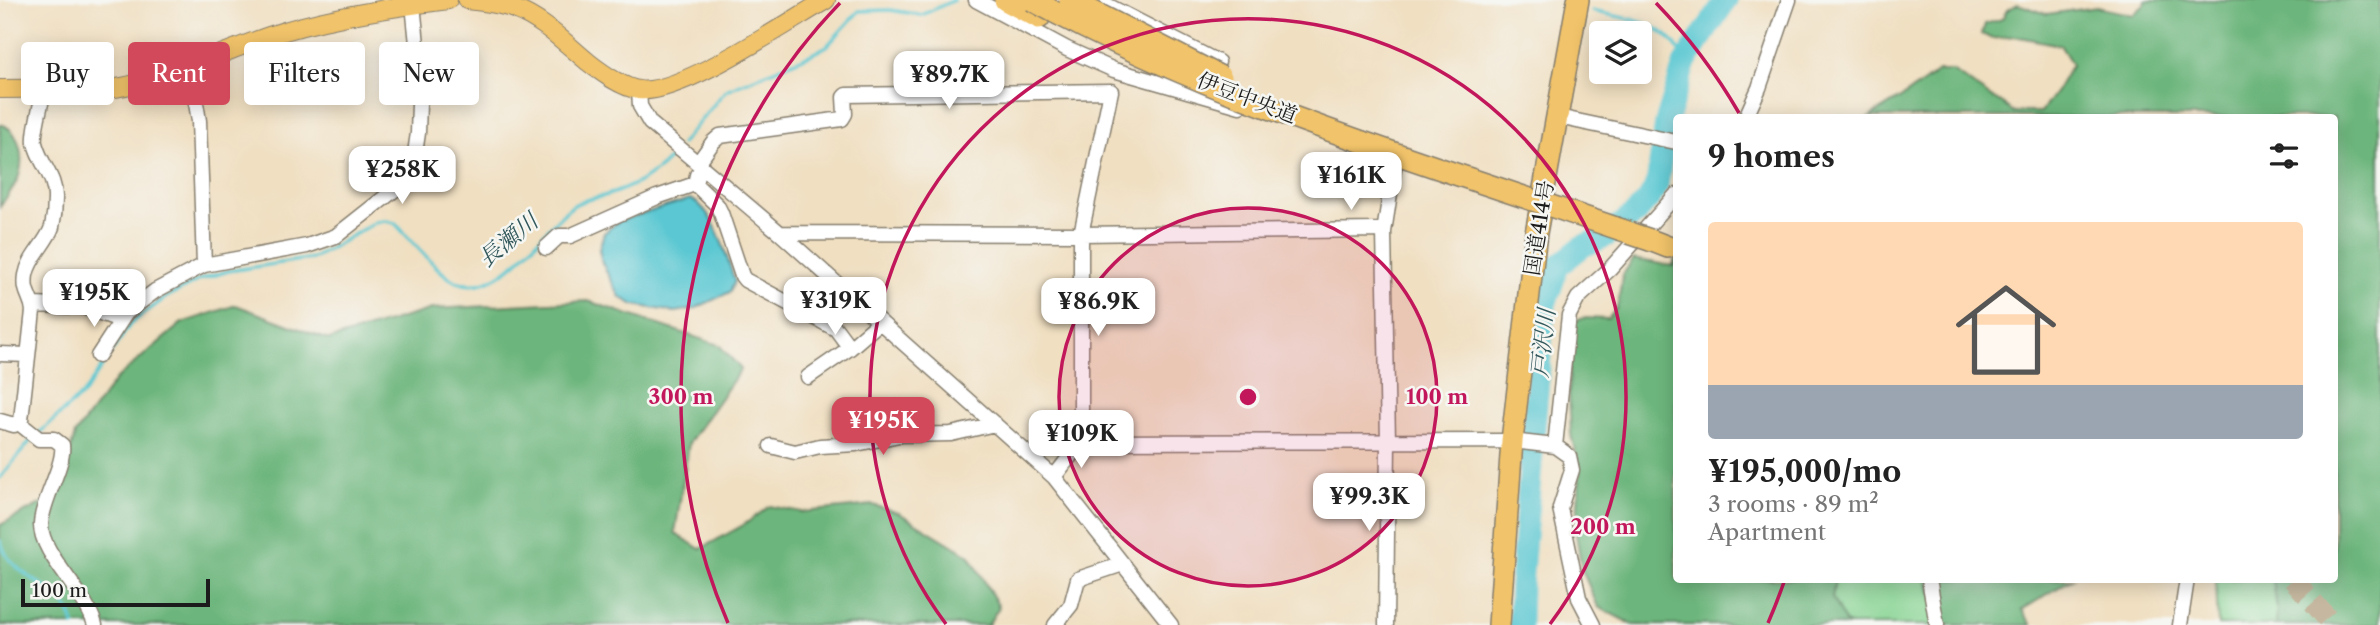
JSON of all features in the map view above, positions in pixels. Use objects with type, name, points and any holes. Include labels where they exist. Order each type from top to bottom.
[{"type":"highway","points":[[1005,0],[1040,6]]},
{"type":"highway","points":[[1070,0],[1239,88]]},
{"type":"highway","name":"国道414号","points":[[1499,625],[1536,233],[1578,0]]},
{"type":"highway","name":"伊豆中央道","points":[[1040,6],[1321,119],[1647,234],[1370,144],[1216,87],[1143,66],[1112,54],[1040,6]]},
{"type":"main road","points":[[230,51],[271,35],[413,4],[448,0]]},
{"type":"main road","points":[[467,0],[512,4],[607,75],[639,90],[658,90],[707,70],[826,0]]},
{"type":"main road","points":[[0,89],[21,89]]},
{"type":"street","points":[[976,0],[1067,49],[1114,70],[1233,104],[1395,162],[1384,232],[1388,441],[1386,625]]},
{"type":"street","points":[[1097,0],[1218,62]]},
{"type":"street","points":[[1747,114],[1789,0]]},
{"type":"street","points":[[98,356],[126,313],[155,291],[204,265],[307,246],[336,236],[398,187],[414,160],[418,133],[420,74],[413,4]]},
{"type":"street","points":[[1054,477],[1081,442],[1081,234],[1111,91],[1121,13]]},
{"type":"street","points":[[639,90],[643,114],[650,123],[779,233],[1054,477],[1171,625]]},
{"type":"street","points":[[695,184],[700,165],[713,142],[720,136],[842,119],[845,114],[846,95],[1111,91]]},
{"type":"street","points":[[19,423],[33,305],[25,292],[27,270],[52,227],[55,196],[51,174],[35,144],[41,105]]},
{"type":"street","points":[[196,105],[204,265]]},
{"type":"street","points":[[1558,117],[1673,141]]},
{"type":"street","points":[[546,248],[558,236],[570,236],[657,197],[695,184]]},
{"type":"street","points":[[695,184],[717,205],[745,280],[836,329],[850,348]]},
{"type":"street","points":[[1550,445],[1569,315],[1578,298],[1611,269],[1673,198]]},
{"type":"street","points":[[779,233],[1081,234],[1378,229],[1384,232]]},
{"type":"street","points":[[33,305],[83,307],[120,320]]},
{"type":"street","points":[[808,377],[850,348],[880,322]]},
{"type":"street","points":[[0,354],[27,355]]},
{"type":"street","points":[[0,421],[14,425],[19,423]]},
{"type":"street","points":[[19,423],[35,435],[59,440],[63,450],[41,524],[56,560],[85,601],[95,625]]},
{"type":"street","points":[[771,446],[795,452],[820,446],[856,444],[899,436],[950,434],[995,424]]},
{"type":"street","points":[[1081,442],[1388,441],[1517,442],[1550,445],[1569,456],[1572,470],[1560,508],[1579,598],[1593,625]]},
{"type":"street","points":[[1055,625],[1071,604],[1079,579],[1123,564]]},
{"type":"street","points":[[1930,583],[1937,625]]},
{"type":"street","points":[[2180,625],[2186,583]]},
{"type":"green space","points":[[2146,0],[2380,0],[2380,625],[2276,625],[2274,583],[2338,583],[2338,114],[1875,114],[1914,90],[1938,71],[1952,71],[2014,112],[2041,112],[2072,64],[2060,45],[2014,36],[1992,39],[1982,34],[1985,24],[2002,19],[2007,10],[2018,4],[2047,14],[2097,7],[2133,15]]},
{"type":"green space","points":[[0,124],[12,131],[16,137],[21,158],[17,181],[0,207]]},
{"type":"green space","points":[[1634,259],[1673,266],[1673,583],[1834,583],[1832,598],[1845,622],[1851,625],[1633,625],[1598,607],[1582,570],[1576,534],[1580,472],[1571,435],[1569,393],[1572,322],[1584,318],[1608,319],[1617,308],[1623,274]]},
{"type":"green space","points":[[588,301],[719,345],[741,369],[689,443],[675,533],[700,549],[745,524],[770,506],[802,512],[873,505],[899,513],[970,556],[999,607],[988,625],[0,625],[0,525],[58,495],[75,434],[117,378],[182,323],[236,305],[329,340],[432,309]]},
{"type":"green space","points":[[1834,583],[1930,583],[1940,625],[1851,625],[1831,606]]},
{"type":"green space","points":[[1928,583],[2066,583],[2022,610],[2032,625],[1945,625]]},
{"type":"green space","points":[[2216,583],[2274,583],[2276,625],[2218,625]]},
{"type":"water","points":[[690,199],[707,213],[719,235],[735,281],[730,292],[694,309],[675,312],[634,305],[620,297],[602,263],[599,249],[604,233],[619,221]]},
{"type":"waterway","name":"長瀬川","points":[[681,144],[726,90],[827,46],[859,11],[890,10],[922,15],[954,0]]},
{"type":"waterway","name":"戸沢川","points":[[1520,625],[1544,307],[1558,266],[1583,246],[1606,236],[1636,213],[1657,185],[1666,123],[1685,62],[1726,0]]},
{"type":"waterway","name":"長瀬川","points":[[1592,11],[1634,20],[1658,30],[1668,37],[1685,62]]},
{"type":"waterway","name":"長瀬川","points":[[38,434],[84,393],[131,323],[165,298],[199,280],[228,271],[314,258],[376,222],[386,221],[395,223],[448,277],[466,284],[484,283],[517,262],[574,205],[634,184],[661,167],[676,151]]},
{"type":"waterway","name":"長瀬川","points":[[0,478],[32,439]]},
{"type":"waterway","points":[[0,541],[7,556],[18,568],[64,603],[74,625]]},
{"type":"tunnel","points":[[2296,583],[2333,625]]}]
